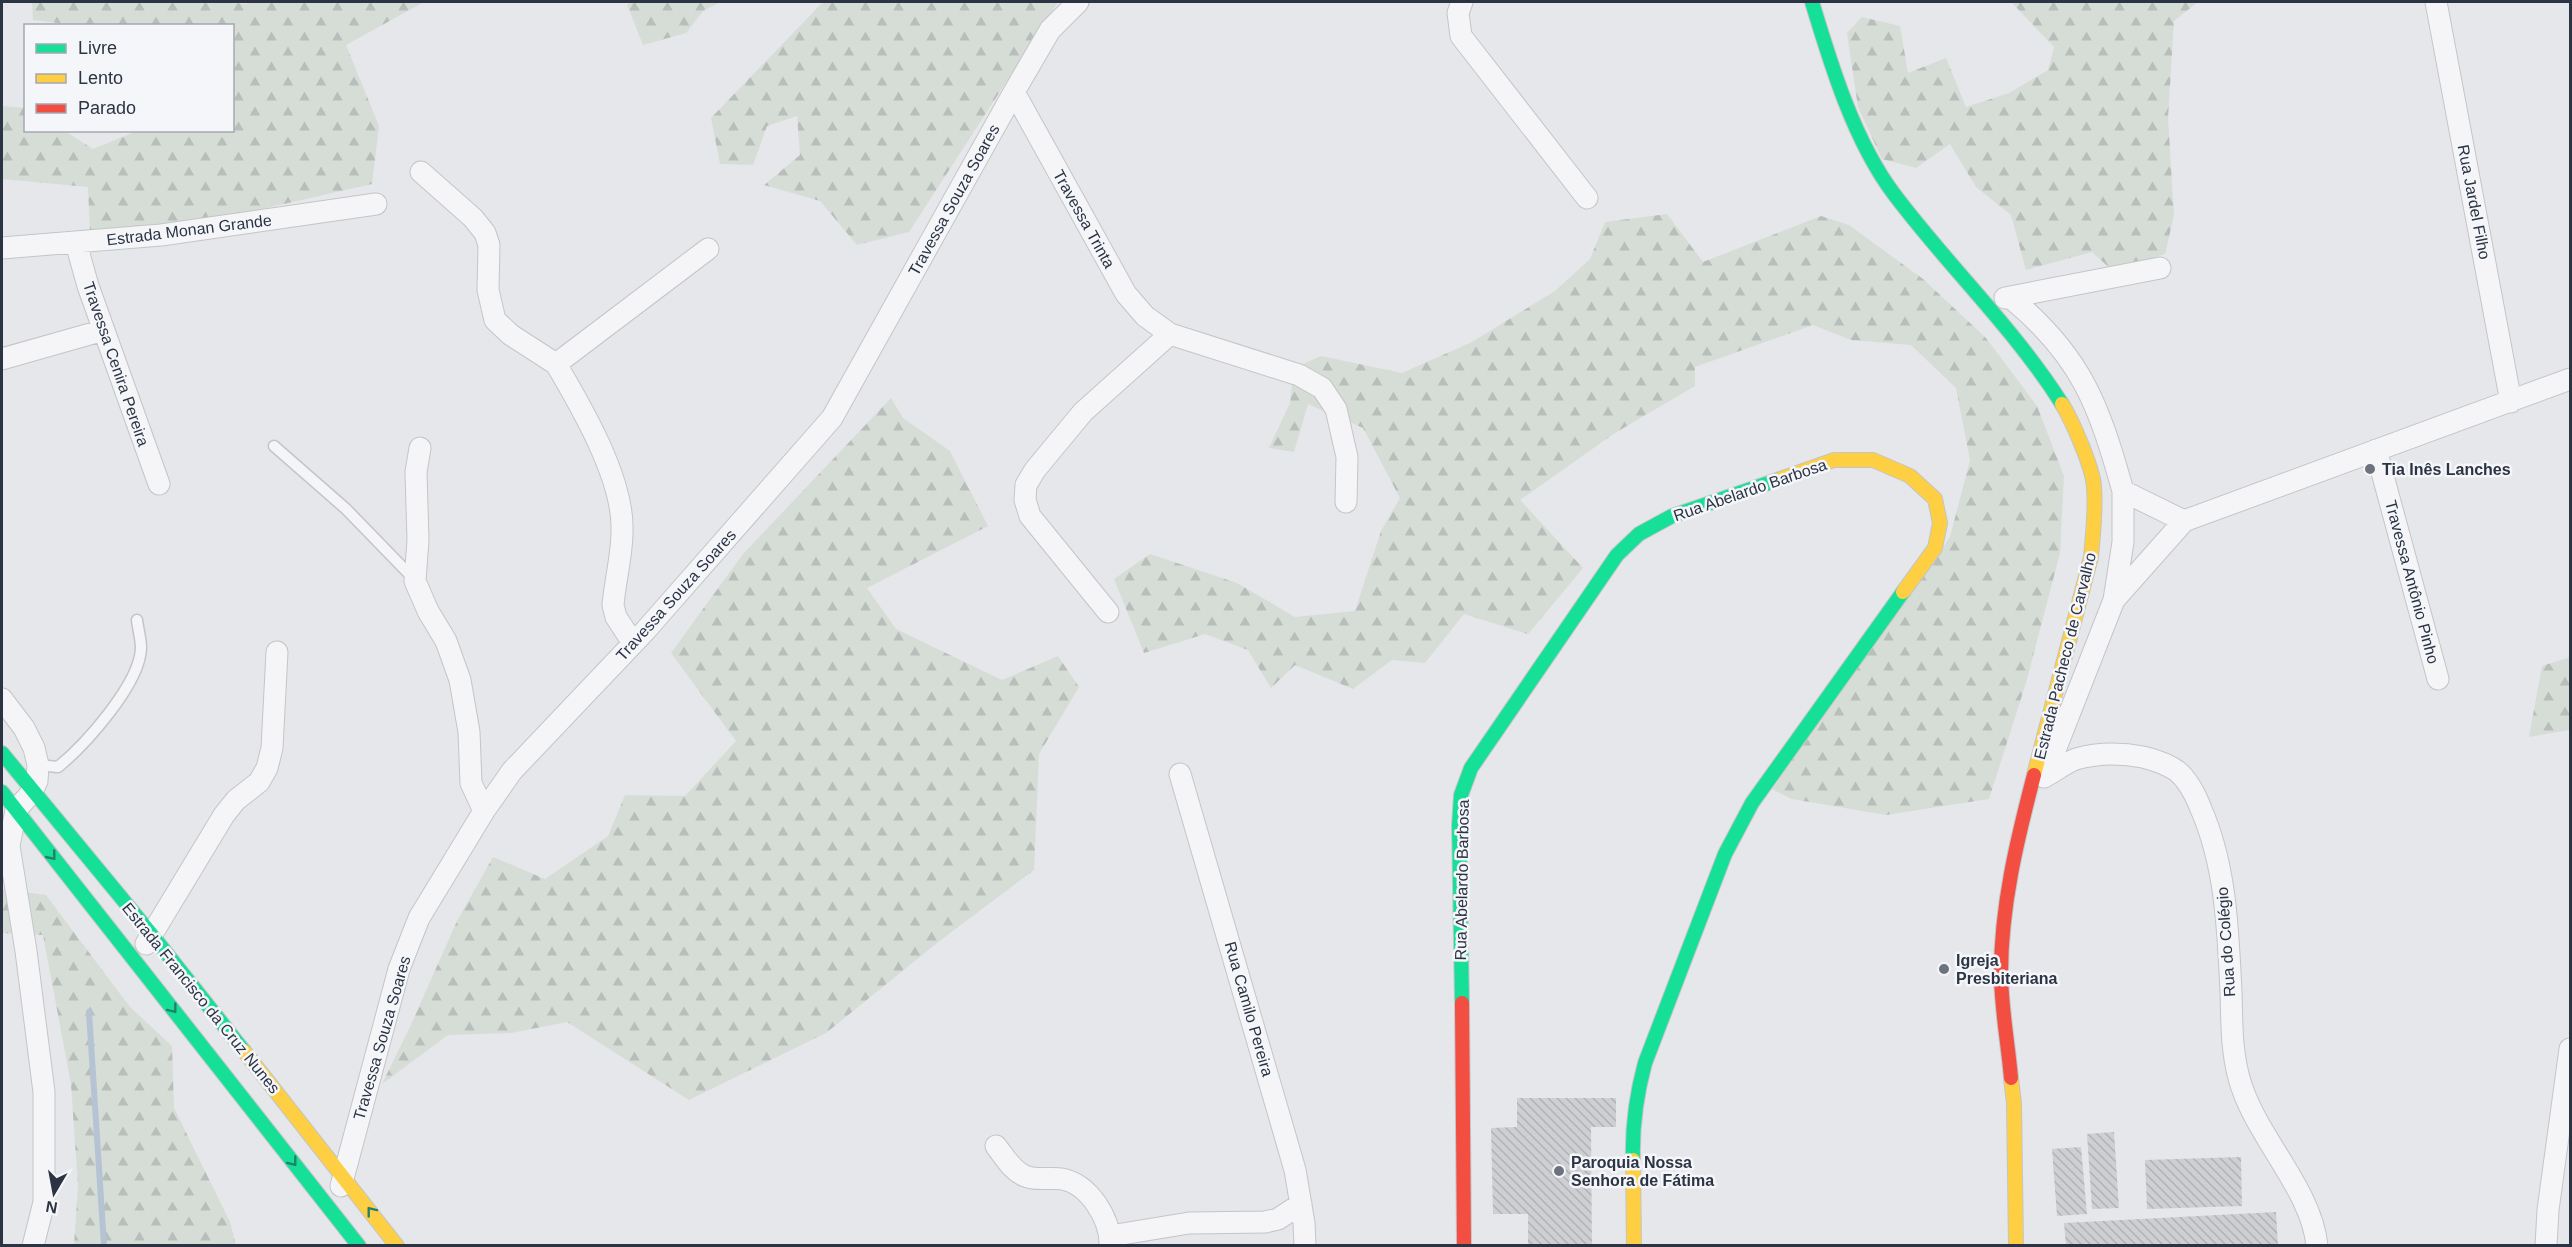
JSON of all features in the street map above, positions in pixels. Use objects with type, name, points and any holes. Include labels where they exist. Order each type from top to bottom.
[{"type":"main road","name":"Estrada Pacheco de Carvalho","points":[[1812,2],[1850,115],[1876,166],[1893,193],[2040,369],[2070,416],[2094,484],[2091,558],[2016,844],[2004,922],[2001,974],[2014,1103],[2016,1245]]},
{"type":"main road","name":"Rua Abelardo Barbosa","points":[[1464,1245],[1459,825],[1461,795],[1471,768],[1617,555],[1639,534],[1672,516],[1834,460],[1873,460],[1911,476],[1935,499],[1940,523],[1935,548],[1752,803],[1725,855],[1645,1063],[1636,1095],[1632,1125],[1634,1245]]},
{"type":"main road","name":"Estrada Francisco da Cruz Nunes","points":[[2,753],[152,935],[397,1245]]},
{"type":"main road","name":"Estrada Francisco da Cruz Nunes","points":[[2,792],[358,1245]]},
{"type":"street","name":"Travessa Souza Soares","points":[[332,1212],[344,1177],[399,969],[419,918],[484,811],[512,771],[633,643],[832,418],[1050,30],[1078,2]]},
{"type":"street","points":[[1462,2],[1458,13],[1461,36],[1587,198]]},
{"type":"street","name":"Rua Jardel Filho","points":[[2436,2],[2511,402]]},
{"type":"street","name":"Travessa Trinta","points":[[1014,92],[1126,294],[1145,316],[1170,334],[1299,375],[1322,388],[1336,409],[1345,447],[1346,502]]},
{"type":"street","points":[[421,172],[473,218],[485,233],[489,245],[490,304],[495,320],[511,335],[556,364],[574,394],[605,460],[619,499],[622,531],[613,605],[616,617],[633,643]]},
{"type":"street","name":"Estrada Monan Grande","points":[[2,248],[161,236],[376,204]]},
{"type":"street","name":"Travessa Cenira Pereira","points":[[76,243],[104,330],[159,484]]},
{"type":"street","points":[[556,364],[708,249]]},
{"type":"street","points":[[1983,298],[2012,299],[2160,268]]},
{"type":"street","points":[[2012,299],[2037,320],[2065,350],[2087,387],[2108,436],[2123,491],[2122,542],[2114,600],[2044,777],[2023,817]]},
{"type":"street","points":[[2,359],[104,330]]},
{"type":"street","points":[[1108,612],[1030,516],[1024,500],[1026,485],[1035,470],[1083,412],[1170,334]]},
{"type":"street","points":[[2114,600],[2184,521],[2571,379]]},
{"type":"street","points":[[420,448],[416,472],[418,540],[415,581],[428,611],[446,641],[460,680],[469,732],[471,783],[484,811]]},
{"type":"street","name":"Travessa Antônio Pinho","points":[[2376,450],[2438,679]]},
{"type":"street","points":[[2123,491],[2184,521]]},
{"type":"street","points":[[134,958],[152,935],[224,815],[236,800],[259,782],[267,768],[272,748],[277,651]]},
{"type":"street","points":[[2,699],[24,728],[34,748],[38,765],[37,781],[32,792],[16,810],[9,846],[26,951],[44,1092],[44,1202],[33,1245]]},
{"type":"street","name":"Rua do Colégio","points":[[2044,777],[2074,760],[2121,754],[2155,760],[2167,765],[2178,772],[2192,790],[2210,832],[2219,866],[2230,963],[2231,1040],[2244,1097],[2306,1206],[2317,1245]]},
{"type":"street","name":"Rua Camilo Pereira","points":[[1180,774],[1295,1170],[1305,1245]]},
{"type":"street","points":[[2546,1245],[2548,1210],[2571,1049]]},
{"type":"street","points":[[996,1146],[1016,1171],[1024,1176],[1060,1178],[1080,1187],[1102,1212],[1110,1241],[1189,1223],[1265,1222],[1278,1219],[1301,1204]]},
{"type":"lane","points":[[274,446],[346,509],[415,581]]},
{"type":"lane","points":[[38,765],[58,767],[71,756],[126,691],[138,664],[141,648],[137,620]]},
{"type":"green space","points":[[32,2],[228,2],[246,4],[249,2],[424,2],[346,45],[379,126],[372,184],[218,219],[90,232],[88,187],[2,179],[2,106],[24,108],[24,132],[67,132],[93,149],[135,132],[234,132],[234,24],[66,24],[33,20]]},
{"type":"green space","points":[[632,2],[720,2],[703,11],[686,33],[643,45],[627,5]]},
{"type":"green space","points":[[823,2],[1058,2],[909,232],[857,245],[820,201],[764,185],[800,155],[797,116],[767,126],[753,165],[720,164],[711,118]]},
{"type":"green space","points":[[2198,2],[2174,21],[2168,118],[2174,215],[2165,254],[2113,271],[2092,252],[2026,270],[2011,215],[1976,187],[1950,144],[1916,168],[1882,159],[1858,107],[1847,33],[1862,17],[1900,26],[1908,73],[1946,58],[1966,107],[2009,93],[2048,70],[2054,47],[2012,3]]},
{"type":"green space","points":[[1667,214],[1703,262],[1821,216],[1849,225],[1923,279],[1986,338],[2037,406],[2064,476],[2060,553],[2026,683],[1989,799],[1886,815],[1792,799],[1772,789],[1950,537],[1970,460],[1956,388],[1911,345],[1851,340],[1813,325],[1695,367],[1695,386],[1615,433],[1520,500],[1583,568],[1528,634],[1464,614],[1425,663],[1392,660],[1353,689],[1295,665],[1271,688],[1248,650],[1205,634],[1144,653],[1114,579],[1150,554],[1237,583],[1295,617],[1355,611],[1381,531],[1400,498],[1363,428],[1308,404],[1294,452],[1269,448],[1290,403],[1294,368],[1321,356],[1402,373],[1472,342],[1555,291],[1590,259],[1605,222]]},
{"type":"green space","points":[[891,398],[903,418],[950,451],[988,526],[867,588],[896,629],[1002,680],[1058,656],[1079,687],[1039,754],[1034,870],[937,943],[826,1033],[689,1100],[567,1022],[511,1033],[448,1035],[382,1084],[457,921],[493,857],[545,879],[608,836],[625,795],[685,796],[736,741],[671,653],[743,554]]},
{"type":"green space","points":[[2570,657],[2570,730],[2529,737],[2542,666]]},
{"type":"green space","points":[[2,889],[46,895],[130,1007],[172,1046],[174,1108],[230,1222],[236,1245],[74,1245],[78,1186],[71,1084],[43,935],[2,933]]},
{"type":"building","points":[[1517,1098],[1616,1098],[1616,1127],[1591,1127],[1592,1246],[1528,1246],[1528,1214],[1493,1214],[1491,1128],[1517,1127]]},
{"type":"building","points":[[2114,1132],[2119,1208],[2092,1209],[2087,1134]]},
{"type":"building","points":[[2081,1147],[2087,1214],[2057,1216],[2052,1149]]},
{"type":"building","points":[[2241,1157],[2242,1206],[2147,1209],[2145,1160]]},
{"type":"building","points":[[2276,1212],[2278,1246],[2066,1246],[2064,1223]]},
{"type":"waterway","points":[[89,1012],[104,1246]]},
{"type":"traffic: fast","points":[[1812,2],[1845,102],[1855,127],[1880,173],[1915,221],[2023,349],[2062,404]]},
{"type":"traffic: fast","points":[[1462,1003],[1459,825],[1461,795],[1471,768],[1617,555],[1639,534],[1672,516],[1780,479]]},
{"type":"traffic: fast","points":[[1633,1160],[1635,1111],[1645,1063],[1725,854],[1752,803],[1903,592]]},
{"type":"traffic: fast","points":[[2,753],[244,1051]]},
{"type":"traffic: fast","points":[[2,792],[359,1246]]},
{"type":"traffic: slow","points":[[2034,775],[2091,557],[2093,531],[2095,504],[2093,479],[2081,444],[2062,404]]},
{"type":"traffic: slow","points":[[1780,479],[1834,460],[1873,460],[1910,476],[1935,499],[1940,523],[1935,548],[1903,592]]},
{"type":"traffic: slow","points":[[244,1051],[397,1246]]},
{"type":"traffic: slow","points":[[2011,1078],[2014,1103],[2016,1246]]},
{"type":"traffic: slow","points":[[1633,1160],[1634,1246]]},
{"type":"traffic: jam","points":[[2011,1078],[2002,999],[2002,948],[2011,873],[2034,775]]},
{"type":"traffic: jam","points":[[1462,1003],[1464,1246]]},
{"type":"place","name":"Tia Inês Lanches","points":[[2370,469]]},
{"type":"place","name":"Igreja Presbiteriana","points":[[1944,969]]},
{"type":"place","name":"Paroquia Nossa Senhora de Fátima","points":[[1559,1171]]}]
